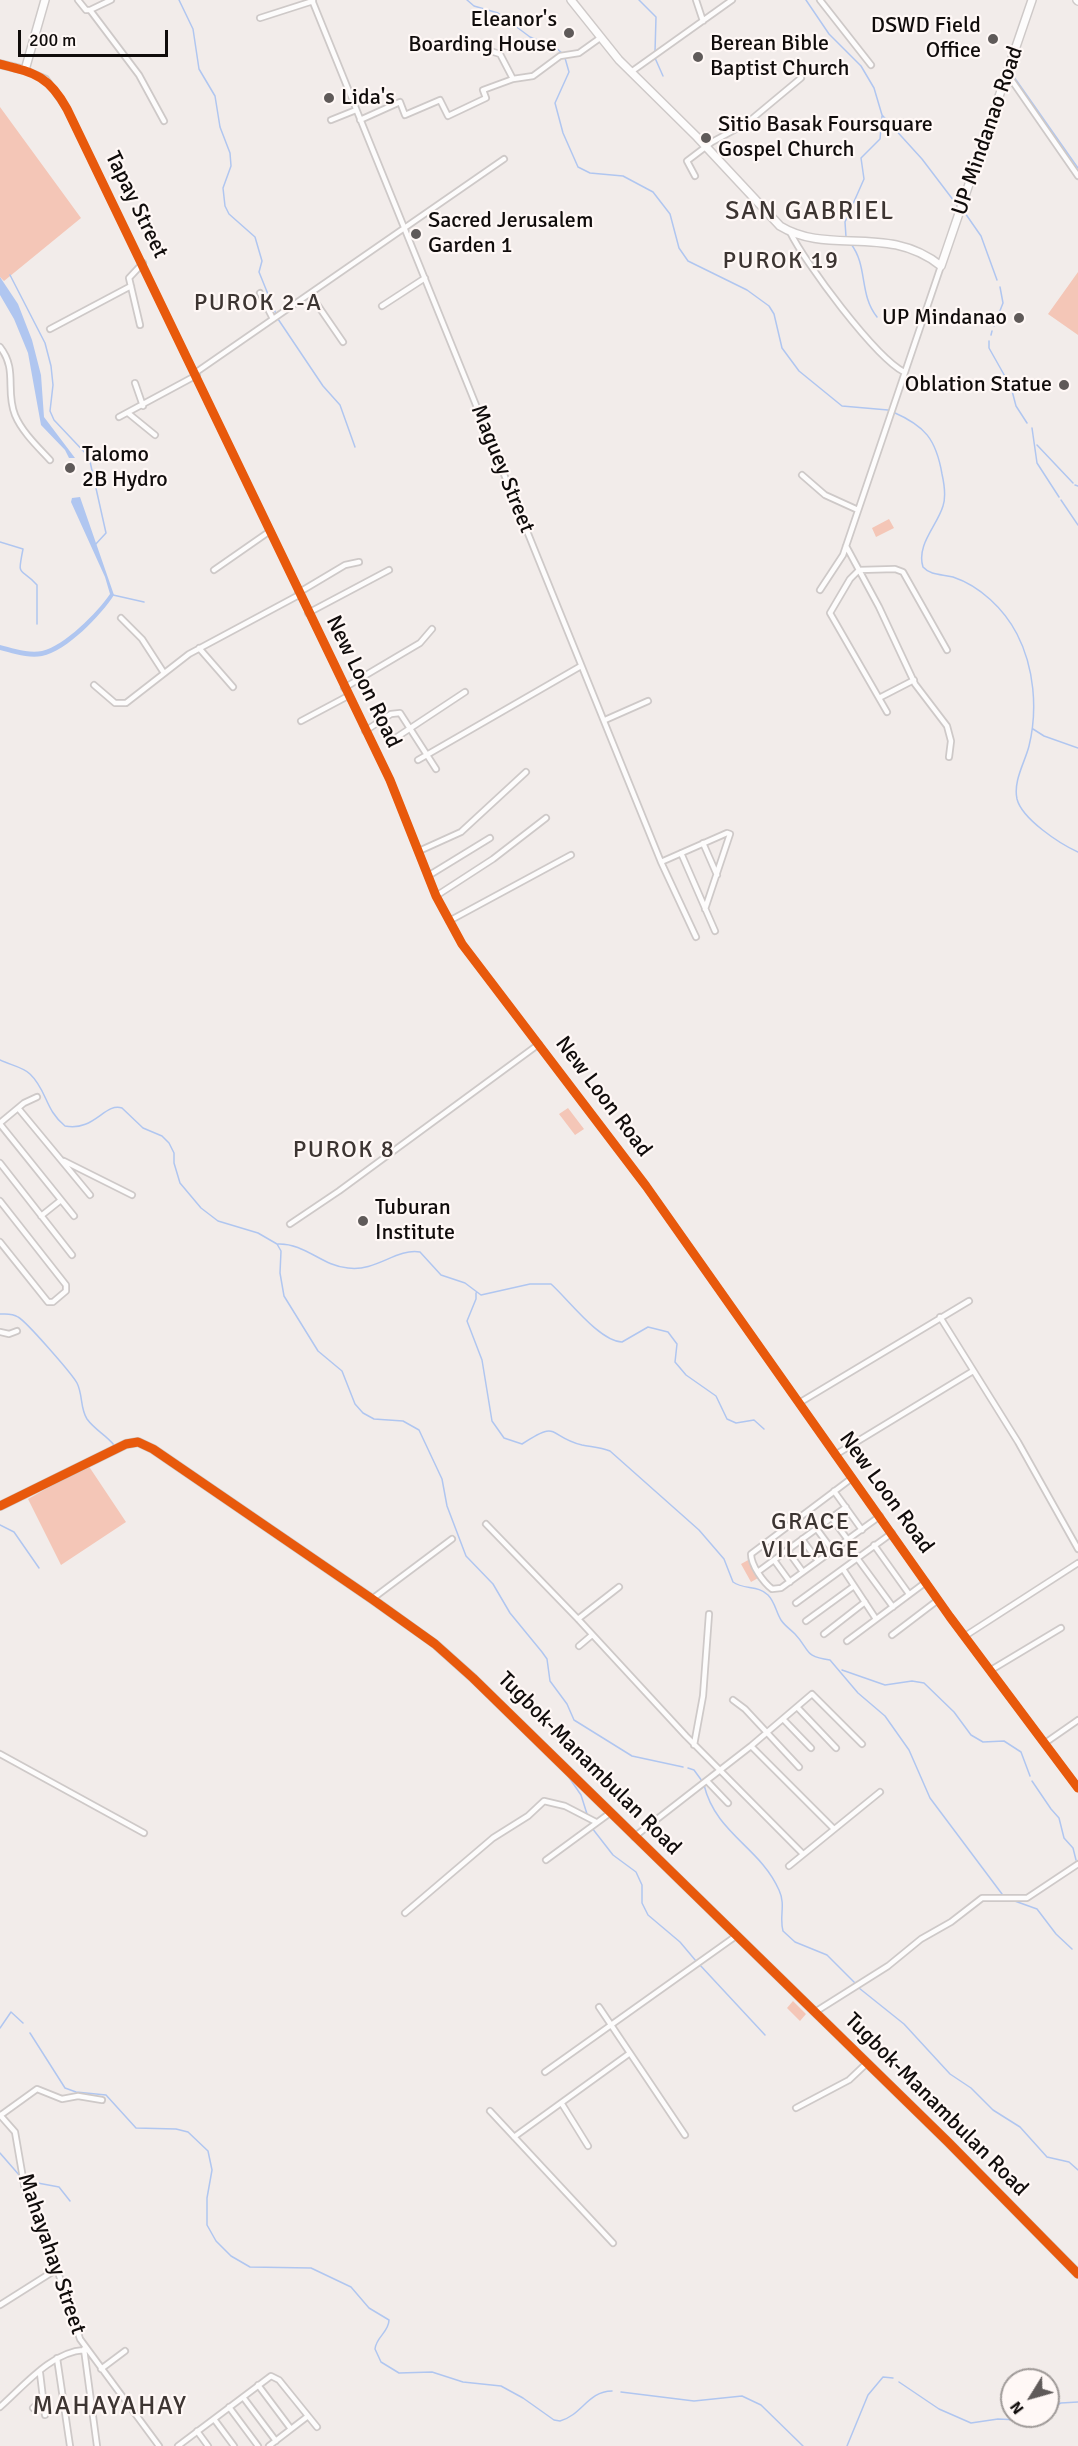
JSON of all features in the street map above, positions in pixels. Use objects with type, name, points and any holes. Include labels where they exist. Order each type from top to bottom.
[{"type":"street","points":[[0,64],[25,70],[45,0]]},
{"type":"street","points":[[78,0],[86,10],[90,10],[139,75],[164,121]]},
{"type":"street","points":[[571,0],[630,72],[706,146],[776,223],[790,231],[826,239],[892,243],[942,264],[846,546],[836,568],[820,590]]},
{"type":"street","points":[[696,0],[703,21]]},
{"type":"street","points":[[630,72],[732,0]]},
{"type":"street","points":[[820,0],[871,65]]},
{"type":"street","name":"UP Mindanao Road","points":[[942,264],[1032,0]]},
{"type":"street","points":[[90,10],[107,1]]},
{"type":"street","points":[[260,18],[313,1]]},
{"type":"street","name":"Maguey Street","points":[[313,1],[661,862],[696,937]]},
{"type":"street","points":[[360,120],[400,102],[405,115],[440,100],[448,116],[486,98],[483,90],[513,79],[533,76],[560,56],[579,53],[600,38]]},
{"type":"street","points":[[465,40],[474,46],[500,54],[513,79]]},
{"type":"street","name":"Tapay Street","points":[[25,70],[46,79],[63,101],[196,374]]},
{"type":"street","points":[[1008,75],[1078,176]]},
{"type":"street","points":[[695,176],[687,161],[706,146],[747,123],[801,78]]},
{"type":"street","points":[[331,120],[356,110]]},
{"type":"street","points":[[119,417],[196,374],[504,159]]},
{"type":"street","points":[[790,231],[872,345],[888,362],[904,372]]},
{"type":"street","points":[[140,325],[130,276],[143,263]]},
{"type":"street","points":[[382,306],[425,278]]},
{"type":"street","points":[[50,329],[131,286]]},
{"type":"street","points":[[260,293],[273,319]]},
{"type":"street","points":[[310,294],[343,342]]},
{"type":"street","points":[[0,347],[10,362],[11,400],[15,414],[50,460]]},
{"type":"street","name":"New Loon Road","points":[[196,374],[398,798],[436,896],[467,952],[646,1186],[938,1600],[1078,1788]]},
{"type":"street","points":[[135,383],[142,406]]},
{"type":"street","points":[[128,413],[154,435]]},
{"type":"street","points":[[802,475],[825,495],[858,510]]},
{"type":"street","points":[[214,570],[270,531]]},
{"type":"street","points":[[846,546],[914,680],[947,726],[951,741],[949,757]]},
{"type":"street","points":[[94,685],[115,704],[120,705],[131,700],[200,648],[299,594],[338,569],[358,562]]},
{"type":"street","points":[[887,712],[830,613],[850,579],[859,570],[895,569],[903,572],[947,650]]},
{"type":"street","points":[[308,613],[389,570]]},
{"type":"street","points":[[121,618],[142,639],[164,673]]},
{"type":"street","points":[[344,688],[420,643],[432,629]]},
{"type":"street","points":[[200,648],[233,687]]},
{"type":"street","points":[[418,760],[582,666]]},
{"type":"street","points":[[879,698],[914,680]]},
{"type":"street","points":[[394,739],[465,692]]},
{"type":"street","points":[[301,721],[348,696]]},
{"type":"street","points":[[605,720],[648,701]]},
{"type":"street","points":[[365,731],[397,712],[436,769]]},
{"type":"street","points":[[418,850],[461,832],[526,772]]},
{"type":"street","points":[[436,896],[504,851],[546,818]]},
{"type":"street","points":[[661,862],[727,833],[730,835],[705,909]]},
{"type":"street","points":[[428,876],[490,838]]},
{"type":"street","points":[[703,843],[717,875]]},
{"type":"street","points":[[681,853],[715,931]]},
{"type":"street","points":[[449,921],[571,855]]},
{"type":"street","points":[[290,1224],[339,1191],[539,1044]]},
{"type":"street","points":[[37,1097],[18,1108],[0,1124],[74,1216]]},
{"type":"street","points":[[18,1108],[90,1195]]},
{"type":"street","points":[[63,1161],[132,1195]]},
{"type":"street","points":[[0,1163],[72,1255]]},
{"type":"street","points":[[42,1216],[61,1200]]},
{"type":"street","points":[[0,1201],[66,1285],[66,1291],[53,1302],[48,1302],[0,1242]]},
{"type":"street","points":[[799,1403],[969,1301]]},
{"type":"street","points":[[940,1317],[1018,1442],[1078,1548]]},
{"type":"street","points":[[0,1332],[9,1334],[17,1331]]},
{"type":"street","points":[[835,1455],[973,1371]]},
{"type":"street","name":"Tugbok-Manambulan Road","points":[[0,1506],[89,1461],[126,1444],[138,1442],[153,1449],[372,1599],[452,1658],[867,2063],[1078,2274]]},
{"type":"street","points":[[852,1478],[750,1555],[772,1589],[778,1589],[790,1582],[880,1516]]},
{"type":"street","points":[[834,1491],[862,1530]]},
{"type":"street","points":[[759,1571],[846,1507]]},
{"type":"street","points":[[831,1517],[848,1540]]},
{"type":"street","points":[[486,1524],[694,1744],[803,1854]]},
{"type":"street","points":[[816,1528],[833,1551]]},
{"type":"street","points":[[796,1603],[892,1533]]},
{"type":"street","points":[[372,1599],[452,1539]]},
{"type":"street","points":[[802,1539],[818,1561]]},
{"type":"street","points":[[874,1545],[909,1594]]},
{"type":"street","points":[[787,1550],[803,1572]]},
{"type":"street","points":[[857,1558],[893,1606]]},
{"type":"street","points":[[774,1560],[790,1582]]},
{"type":"street","points":[[965,1636],[1078,1563]]},
{"type":"street","points":[[843,1569],[876,1618]]},
{"type":"street","points":[[847,1641],[926,1582]]},
{"type":"street","points":[[806,1621],[854,1586]]},
{"type":"street","points":[[578,1619],[619,1587]]},
{"type":"street","points":[[892,1635],[938,1600]]},
{"type":"street","points":[[824,1634],[865,1602]]},
{"type":"street","points":[[694,1744],[701,1707],[709,1614]]},
{"type":"street","points":[[991,1670],[1061,1628]]},
{"type":"street","points":[[579,1646],[592,1635]]},
{"type":"street","points":[[634,1836],[721,1770],[812,1694],[862,1744]]},
{"type":"street","points":[[733,1700],[745,1709],[799,1767]]},
{"type":"street","points":[[797,1707],[837,1748]]},
{"type":"street","points":[[783,1719],[811,1748]]},
{"type":"street","points":[[1045,1743],[1078,1720]]},
{"type":"street","points":[[751,1746],[834,1829]]},
{"type":"street","points":[[0,1754],[144,1833]]},
{"type":"street","points":[[707,1781],[728,1803]]},
{"type":"street","points":[[789,1866],[880,1792]]},
{"type":"street","points":[[405,1913],[493,1838],[528,1816],[544,1801],[565,1806],[596,1822]]},
{"type":"street","points":[[546,1860],[610,1813]]},
{"type":"street","points":[[815,2013],[888,1966],[921,1939],[951,1922],[982,1898],[1027,1898],[1078,1864]]},
{"type":"street","points":[[545,2072],[736,1936]]},
{"type":"street","points":[[599,2007],[685,2135]]},
{"type":"street","points":[[514,2137],[630,2053]]},
{"type":"street","points":[[796,2108],[849,2080],[867,2063]]},
{"type":"street","points":[[1,2115],[37,2089],[62,2099],[78,2096],[102,2100]]},
{"type":"street","points":[[562,2104],[588,2146]]},
{"type":"street","points":[[490,2111],[613,2243]]},
{"type":"street","name":"Mahayahay Street","points":[[1,2115],[15,2132],[25,2190],[57,2269],[72,2322],[84,2348],[159,2446]]},
{"type":"street","points":[[0,2305],[57,2269]]},
{"type":"street","points":[[0,2407],[57,2358],[84,2348],[97,2446]]},
{"type":"street","points":[[101,2369],[125,2351]]},
{"type":"street","points":[[57,2358],[70,2446]]},
{"type":"street","points":[[40,2373],[45,2415]]},
{"type":"street","points":[[180,2445],[271,2376],[276,2377],[317,2427]]},
{"type":"street","points":[[258,2385],[291,2429]]},
{"type":"street","points":[[243,2397],[276,2441]]},
{"type":"street","points":[[33,2408],[43,2398]]},
{"type":"street","points":[[229,2407],[258,2446]]},
{"type":"street","points":[[269,2446],[308,2416]]},
{"type":"street","points":[[214,2419],[234,2446]]},
{"type":"street","points":[[197,2432],[208,2446]]},
{"type":"shaded area","points":[[0,107],[81,218],[4,281],[0,277]]},
{"type":"shaded area","points":[[1078,272],[1078,335],[1048,314]]},
{"type":"shaded area","points":[[889,519],[894,528],[876,537],[872,528]]},
{"type":"shaded area","points":[[568,1108],[584,1129],[575,1135],[559,1114]]},
{"type":"shaded area","points":[[88,1465],[126,1522],[61,1565],[28,1499]]},
{"type":"shaded area","points":[[750,1559],[760,1577],[751,1582],[741,1564]]},
{"type":"shaded area","points":[[793,2001],[806,2014],[800,2021],[787,2008]]},
{"type":"water","points":[[0,277],[18,304],[32,340],[41,375],[44,417],[75,458],[69,458],[65,450],[41,425],[28,353],[14,319],[0,295]]},
{"type":"water","points":[[80,497],[114,595],[82,631],[52,653],[32,657],[0,650],[0,645],[32,652],[51,648],[79,628],[110,594],[105,577],[71,502],[72,498]]},
{"type":"waterway","points":[[179,0],[193,29],[199,69],[215,96],[220,127],[230,153],[231,166],[223,188],[225,206],[229,214],[255,237],[262,261],[259,272],[276,314]]},
{"type":"waterway","points":[[467,0],[474,6],[498,13],[530,37],[555,47],[562,53]]},
{"type":"waterway","points":[[639,0],[656,17],[655,52]]},
{"type":"waterway","points":[[806,0],[829,34],[861,66],[874,88],[882,115],[922,159],[957,205]]},
{"type":"waterway","points":[[565,58],[569,72],[555,103],[563,133],[578,167],[590,173],[623,176],[653,192],[670,214],[679,248],[688,261],[747,290],[769,306],[774,314],[782,348],[799,371],[842,406],[888,410]]},
{"type":"waterway","points":[[655,58],[663,76]]},
{"type":"waterway","points":[[1014,77],[1078,168]]},
{"type":"waterway","points":[[846,237],[845,222],[864,179],[861,158],[880,139],[882,116]]},
{"type":"waterway","points":[[965,213],[981,236],[997,280]]},
{"type":"waterway","points":[[851,244],[860,262],[871,308],[877,317]]},
{"type":"waterway","points":[[10,275],[45,343],[53,385],[50,411],[54,420],[89,457],[106,533],[94,546]]},
{"type":"waterway","points":[[994,326],[1003,303],[1000,287]]},
{"type":"waterway","points":[[278,319],[323,386],[340,405],[355,447]]},
{"type":"waterway","points":[[991,335],[992,331]]},
{"type":"waterway","points":[[989,341],[989,348],[1011,387],[1016,406],[1027,423]]},
{"type":"waterway","points":[[893,412],[913,423],[927,435],[936,452],[943,478],[944,502],[922,551],[923,567],[933,573],[963,581],[982,592],[1012,625],[1023,647],[1031,674],[1034,703],[1032,732],[1016,792],[1020,807],[1052,837],[1078,852]]},
{"type":"waterway","points":[[1032,428],[1037,463],[1059,497]]},
{"type":"waterway","points":[[1037,445],[1073,483]]},
{"type":"waterway","points":[[1061,500],[1078,525]]},
{"type":"waterway","points":[[0,542],[23,549],[20,569],[37,585],[37,624]]},
{"type":"waterway","points":[[113,595],[144,602]]},
{"type":"waterway","points":[[1033,729],[1044,736],[1078,748]]},
{"type":"waterway","points":[[0,1060],[20,1068],[36,1080],[53,1113],[65,1126],[84,1125],[110,1109],[122,1108],[143,1128],[162,1136],[169,1143],[174,1153],[174,1163],[180,1183],[201,1208],[218,1221],[258,1233],[277,1244],[281,1251],[280,1273],[284,1296],[318,1351],[342,1371],[355,1404],[363,1413],[374,1419],[403,1421],[419,1430],[442,1479],[447,1506],[466,1556],[493,1584],[510,1613],[547,1659],[550,1681],[567,1704],[574,1720],[632,1756],[683,1767]]},
{"type":"waterway","points":[[278,1244],[297,1247],[330,1263],[348,1268],[368,1267],[403,1253],[420,1252],[441,1275],[465,1283],[481,1295],[530,1284],[551,1284],[584,1318],[613,1340],[622,1342],[648,1327],[668,1332],[677,1344],[675,1362],[686,1375],[716,1396],[727,1419],[736,1423],[754,1420],[764,1429]]},
{"type":"waterway","points":[[476,1293],[476,1299],[467,1321],[482,1360],[492,1421],[504,1438],[522,1444],[548,1431],[582,1445],[610,1451],[699,1530],[724,1559],[733,1582],[760,1590],[768,1595],[781,1620],[808,1652],[815,1657],[830,1660],[858,1693],[885,1716],[909,1750],[930,1798],[1002,1894]]},
{"type":"waterway","points":[[0,1314],[12,1314],[18,1317],[49,1348],[77,1383],[87,1419],[114,1445]]},
{"type":"waterway","points":[[0,1525],[14,1532],[39,1568]]},
{"type":"waterway","points":[[842,1670],[885,1685],[912,1681],[924,1683],[954,1712],[971,1735],[983,1742],[1004,1741],[1021,1752],[1030,1776]]},
{"type":"waterway","points":[[688,1768],[694,1770],[702,1781]]},
{"type":"waterway","points":[[566,1773],[581,1795],[587,1814]]},
{"type":"waterway","points":[[1032,1781],[1059,1818],[1064,1838],[1073,1848],[1076,1860]]},
{"type":"waterway","points":[[704,1785],[718,1816],[771,1875],[781,1895],[783,1931],[795,1942],[827,1955],[855,1983]]},
{"type":"waterway","points":[[592,1828],[613,1855],[636,1872],[642,1885],[642,1903],[648,1915],[680,1942],[696,1961]]},
{"type":"waterway","points":[[1012,1900],[1037,1909],[1056,1934],[1072,1949]]},
{"type":"waterway","points":[[699,1964],[765,2035]]},
{"type":"waterway","points":[[859,1988],[904,2024],[950,2074],[971,2088],[993,2110],[1020,2127],[1047,2157],[1069,2162],[1078,2170]]},
{"type":"waterway","points":[[0,2028],[11,2012],[23,2023]]},
{"type":"waterway","points":[[30,2033],[65,2088],[76,2092],[106,2095],[136,2128],[176,2129],[188,2132],[208,2151],[212,2170],[207,2198],[207,2225],[216,2241],[231,2256],[250,2267],[311,2268],[351,2287],[369,2308],[389,2320],[375,2349],[381,2362],[399,2373],[432,2372],[463,2382],[501,2386],[554,2420],[560,2421],[574,2414],[597,2395],[612,2391]]},
{"type":"waterway","points":[[0,2153],[20,2176]]},
{"type":"waterway","points":[[27,2181],[59,2187],[70,2201]]},
{"type":"waterway","points":[[847,2446],[868,2395],[883,2377],[893,2378]]},
{"type":"waterway","points":[[899,2382],[939,2409],[971,2423],[1000,2419]]},
{"type":"waterway","points":[[621,2392],[694,2401],[742,2396],[761,2405],[803,2446]]},
{"type":"waterway","points":[[1060,2403],[1078,2402]]},
{"type":"cycle path","points":[[0,64],[32,73],[40,78],[54,89],[67,109],[390,780],[436,896],[462,944],[646,1186],[950,1617],[1078,1788]]},
{"type":"cycle path","points":[[0,1506],[126,1444],[138,1442],[153,1449],[372,1599],[435,1644],[473,1678],[948,2142],[1078,2274]]},
{"type":"place","name":"Eleanor's Boarding House","points":[[569,33]]},
{"type":"place","name":"DSWD Field Office","points":[[993,39]]},
{"type":"place","name":"Berean Bible Baptist Church","points":[[698,57]]},
{"type":"place","name":"Lida's","points":[[329,98]]},
{"type":"place","name":"Sitio Basak Foursquare Gospel Church","points":[[706,138]]},
{"type":"place","name":"Sacred Jerusalem Garden 1","points":[[416,234]]},
{"type":"place","name":"UP Mindanao","points":[[1019,318]]},
{"type":"place","name":"Oblation Statue","points":[[1064,385]]},
{"type":"place","name":"Talomo 2B Hydro","points":[[70,468]]},
{"type":"place","name":"Tuburan Institute","points":[[363,1221]]},
{"type":"district","name":"SAN GABRIEL","points":[[810,212]]},
{"type":"district","name":"PUROK 19","points":[[781,262]]},
{"type":"district","name":"PUROK 2-A","points":[[258,304]]},
{"type":"district","name":"PUROK 8","points":[[344,1151]]},
{"type":"district","name":"GRACE VILLAGE","points":[[811,1537]]},
{"type":"district","name":"MAHAYAHAY","points":[[110,2407]]}]
